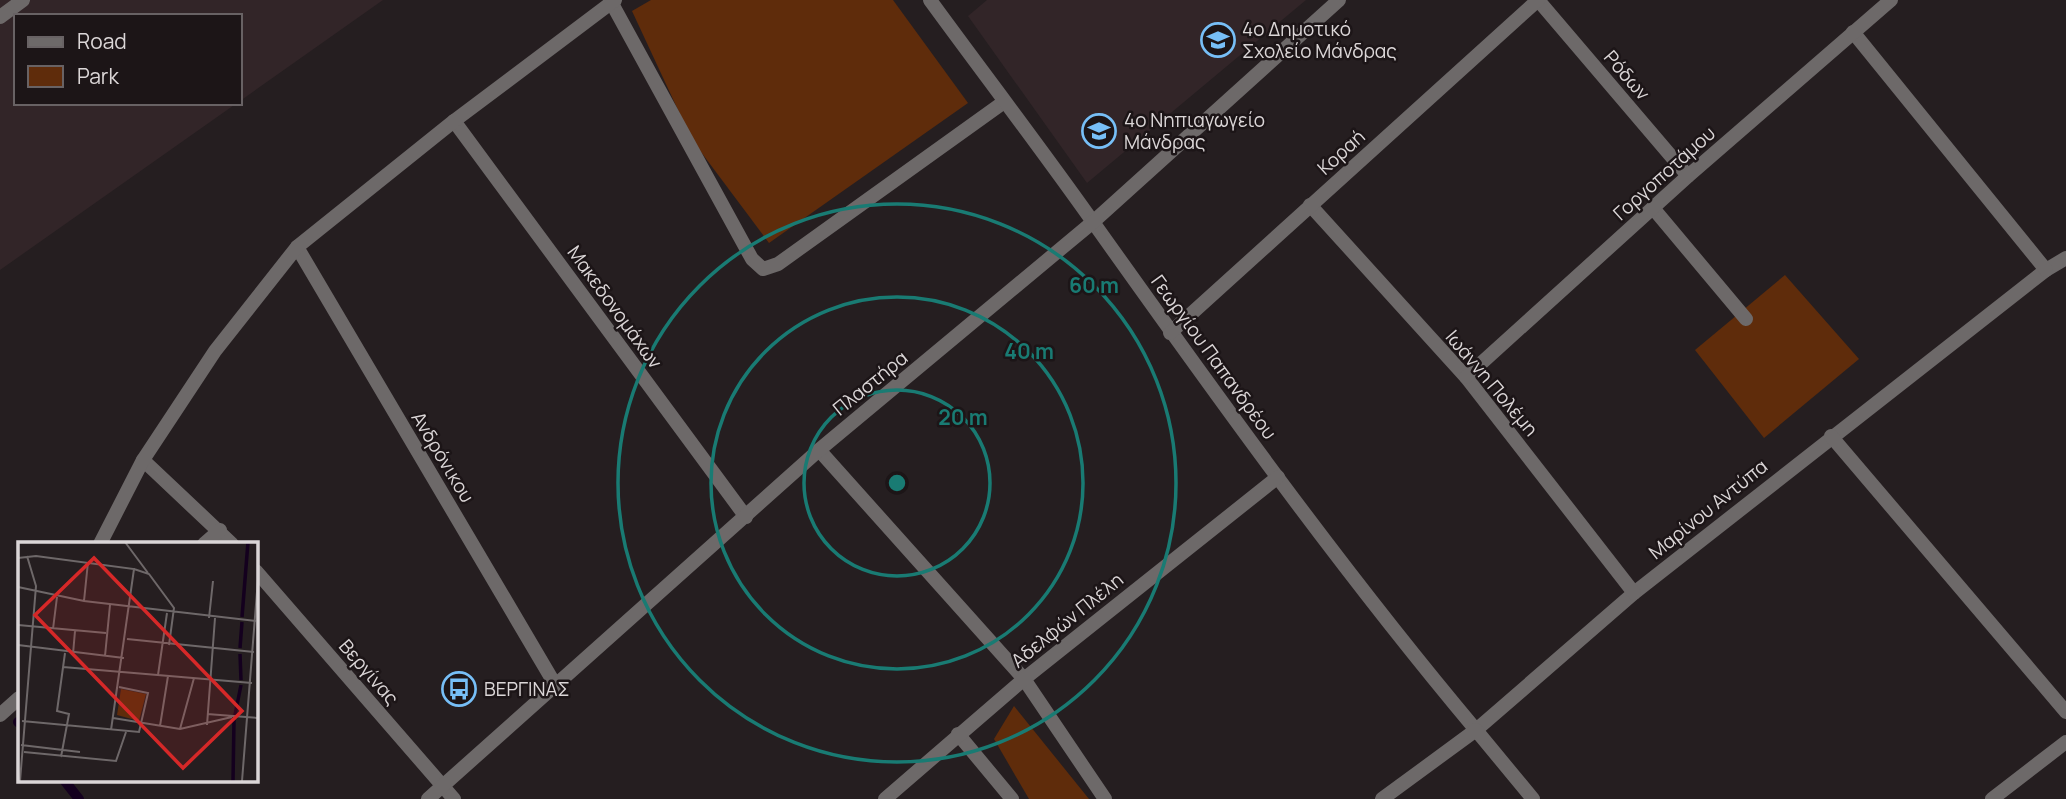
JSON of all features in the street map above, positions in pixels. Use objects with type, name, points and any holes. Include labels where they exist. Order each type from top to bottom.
[{"type":"street","points":[[0,17],[23,0]]},
{"type":"street","name":"Γεωργίου Παπανδρέου","points":[[930,0],[1093,222],[1170,333],[1278,477],[1414,656],[1533,799]]},
{"type":"street","name":"Πλαστήρα","points":[[428,799],[819,450],[1093,222],[1339,0]]},
{"type":"street","name":"Ρόδων","points":[[1538,0],[1688,176]]},
{"type":"street","name":"Κοραή","points":[[1170,333],[1538,0]]},
{"type":"street","name":"Γοργοποτάμου","points":[[1466,377],[1688,176],[1891,0]]},
{"type":"street","points":[[101,542],[143,460],[215,351],[297,247],[454,121],[613,1],[712,189],[752,259],[763,269],[778,264],[1004,102]]},
{"type":"street","points":[[1853,32],[2046,270]]},
{"type":"street","name":"Μακεδονομάχων","points":[[454,121],[746,517]]},
{"type":"street","name":"Ιωάννη Πολέμη","points":[[1310,205],[1466,377],[1634,593]]},
{"type":"street","points":[[1653,208],[1745,319]]},
{"type":"street","name":"Ανδρόνικου","points":[[297,247],[556,687]]},
{"type":"street","name":"Μαρίνου Αντύπα","points":[[1382,799],[1476,730],[1634,593],[1831,436],[2046,270],[2066,258]]},
{"type":"street","points":[[1831,436],[2066,712]]},
{"type":"street","points":[[819,450],[1024,679],[1105,799]]},
{"type":"street","points":[[143,460],[230,542]]},
{"type":"street","name":"Αδελφών Πλέλη","points":[[885,799],[1024,679],[1278,477]]},
{"type":"street","points":[[206,542],[220,530]]},
{"type":"street","name":"Βεργίνας","points":[[257,572],[454,799]]},
{"type":"street","points":[[0,715],[18,699]]},
{"type":"street","points":[[958,734],[1012,799]]},
{"type":"street","points":[[1993,799],[2066,742]]},
{"type":"shaded area","points":[[0,0],[383,0],[242,100],[242,14],[14,14],[14,105],[234,105],[0,270]]},
{"type":"shaded area","name":"4ο Νηπιαγωγείο Μάνδρας","points":[[987,0],[1306,0],[1087,183],[968,16]]},
{"type":"green space","points":[[651,0],[893,0],[968,103],[769,243],[692,140],[632,11]]},
{"type":"green space","points":[[1785,275],[1859,359],[1764,438],[1695,350]]},
{"type":"green space","points":[[1014,706],[1089,799],[1029,799],[994,739]]},
{"type":"waterway","points":[[66,782],[79,799]]},
{"type":"place","name":"4ο Δημοτικό Σχολείο Μάνδρας","points":[[1218,40]]},
{"type":"place","name":"4ο Νηπιαγωγείο Μάνδρας","points":[[1099,131]]},
{"type":"place","name":"ΒΕΡΓΙΝΑΣ","points":[[459,689]]}]
